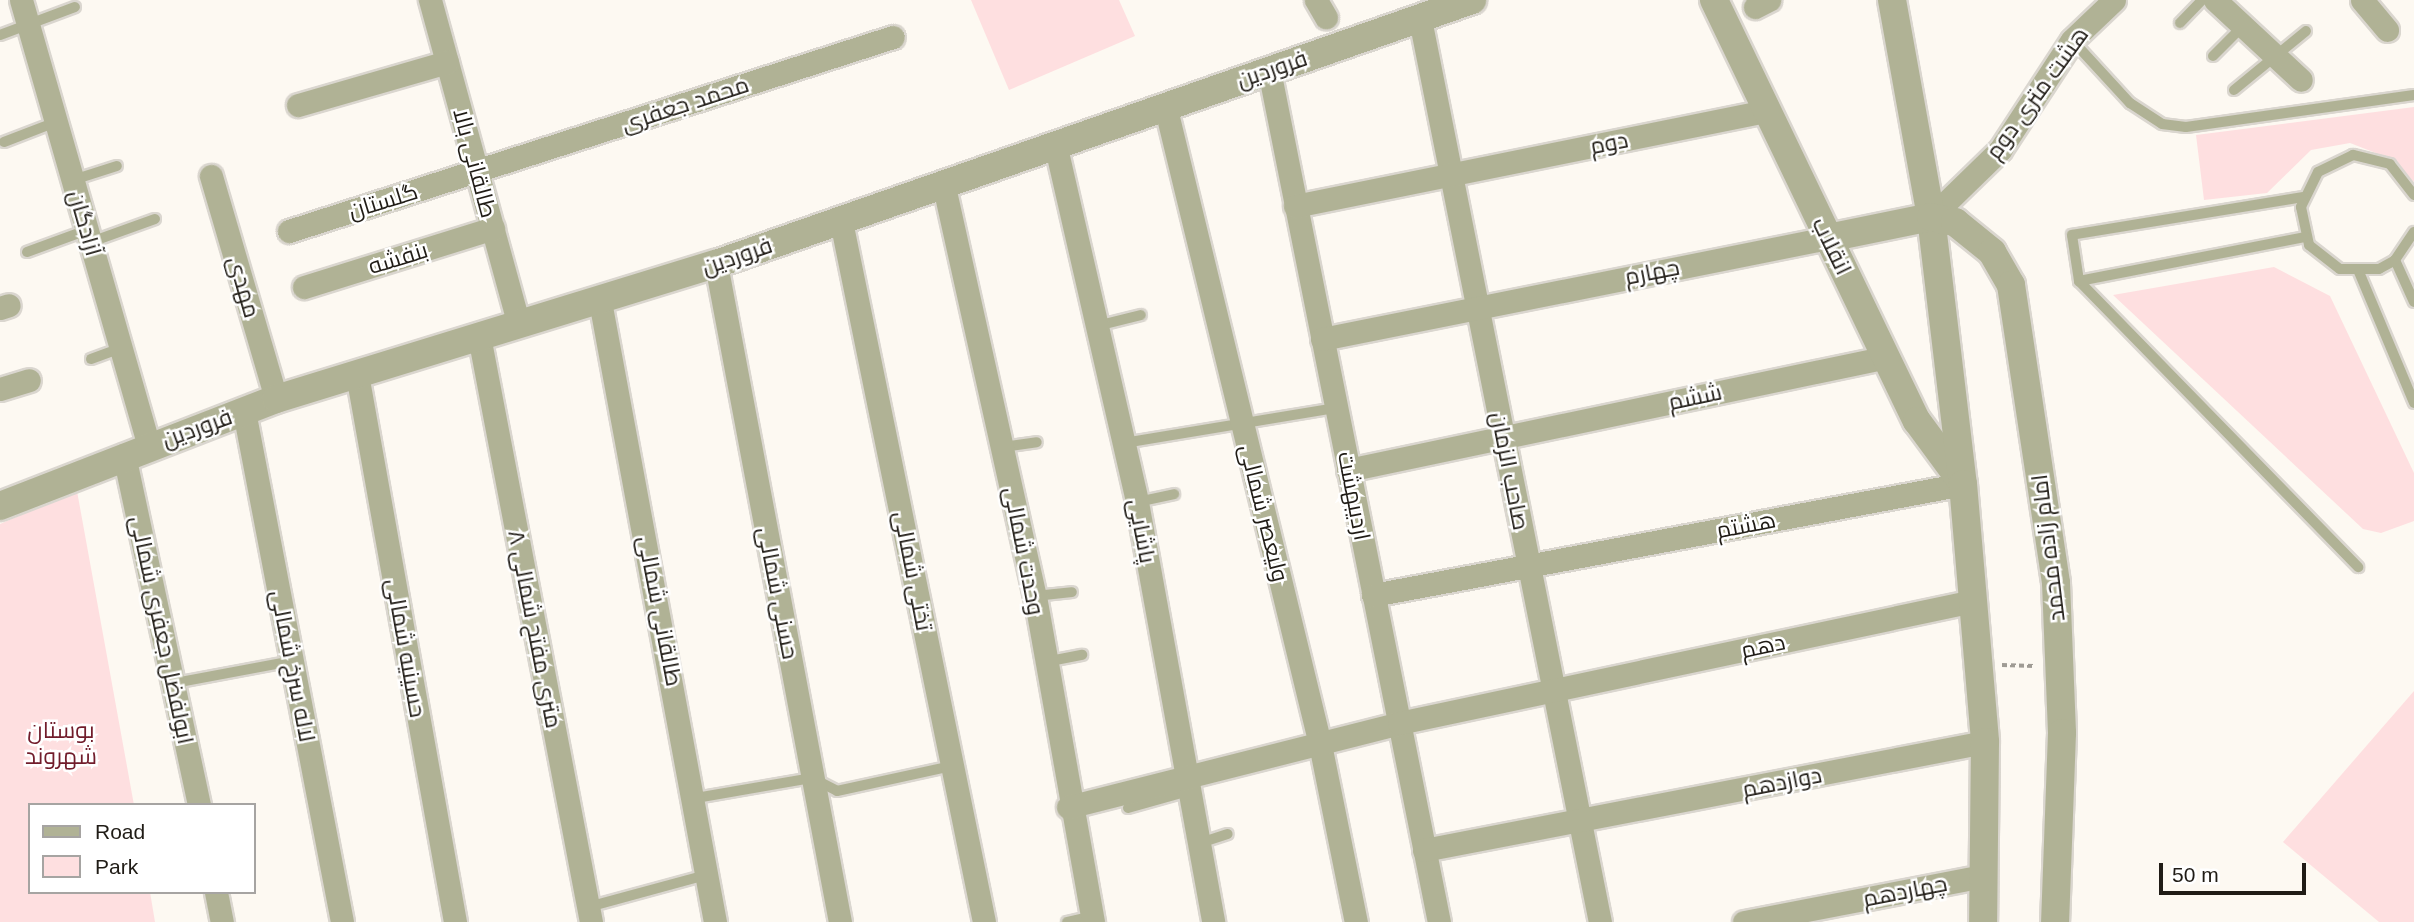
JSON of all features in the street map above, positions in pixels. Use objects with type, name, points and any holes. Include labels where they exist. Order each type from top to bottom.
[{"type":"street","name":"آزادگان","points":[[21,0],[121,348],[137,451]]},
{"type":"street","name":"طالقانی بالا","points":[[430,0],[519,325]]},
{"type":"street","name":"فروردین","points":[[0,506],[276,399],[716,264],[943,182],[1472,0]]},
{"type":"street","name":"انقلاب","points":[[1714,0],[1917,421],[1963,484]]},
{"type":"street","points":[[1892,0],[1931,217],[1963,484],[1984,742],[1983,922]]},
{"type":"street","name":"هشت متری دوم","points":[[1931,217],[2000,150],[2072,40],[2114,0]]},
{"type":"street","points":[[2215,0],[2301,80]]},
{"type":"street","points":[[2362,0],[2386,30]]},
{"type":"street","name":"صاحب الزمان","points":[[1420,19],[1600,922]]},
{"type":"street","name":"محمد جعفری","points":[[477,172],[893,37]]},
{"type":"street","points":[[298,105],[447,62]]},
{"type":"street","name":"اردیبهشت","points":[[1269,70],[1439,922]]},
{"type":"street","name":"ولیعصر شمالی","points":[[1166,105],[1320,744],[1356,922]]},
{"type":"street","name":"دوم","points":[[1295,206],[1766,111]]},
{"type":"street","name":"پاشایی","points":[[1055,143],[1101,325],[1137,502],[1213,922]]},
{"type":"street","name":"گلستان","points":[[289,231],[477,172]]},
{"type":"street","name":"مهدی","points":[[211,176],[276,399]]},
{"type":"street","name":"وحدت شمالی","points":[[943,182],[1035,596],[1068,807],[1093,919]]},
{"type":"street","points":[[1828,239],[1931,217]]},
{"type":"street","name":"امام زاده محمد","points":[[1931,217],[1971,232],[2011,285],[2056,583],[2059,666],[2055,922]]},
{"type":"street","name":"تختی شمالی","points":[[841,221],[984,922]]},
{"type":"street","name":"بنفشه","points":[[304,287],[492,228]]},
{"type":"street","name":"چهارم","points":[[1322,339],[1477,305],[1828,239]]},
{"type":"street","name":"حسنی شمالی","points":[[716,264],[840,922]]},
{"type":"street","name":"طالقانی شمالی","points":[[600,301],[696,798],[715,922]]},
{"type":"street","name":"۸ متری مفتح شمالی","points":[[479,336],[589,915]]},
{"type":"street","name":"ششم","points":[[1349,470],[1886,357]]},
{"type":"street","name":"حسینیه شمالی","points":[[357,374],[455,922]]},
{"type":"street","points":[[0,389],[29,380]]},
{"type":"street","name":"لاله سرخ شمالی","points":[[244,411],[342,922]]},
{"type":"street","name":"ابولفضل جعفری شمالی","points":[[137,451],[175,683],[199,803]]},
{"type":"street","name":"هشتم","points":[[1373,594],[1963,484]]},
{"type":"street","name":"دهم","points":[[1068,807],[1188,782],[1399,723],[1973,601]]},
{"type":"street","name":"دوازدهم","points":[[1424,850],[1984,742]]},
{"type":"street","name":"چهاردهم","points":[[1745,922],[1983,876]]},
{"type":"street","points":[[216,894],[222,922]]},
{"type":"lane","points":[[2180,23],[2202,0]]},
{"type":"lane","points":[[0,35],[75,7]]},
{"type":"lane","points":[[2213,56],[2243,26]]},
{"type":"lane","points":[[2234,90],[2273,54],[2306,30]]},
{"type":"lane","points":[[2072,40],[2130,103],[2162,124],[2186,127],[2414,95]]},
{"type":"lane","points":[[4,142],[56,122]]},
{"type":"lane","points":[[2414,195],[2390,164],[2353,155],[2318,172],[2304,197],[2306,237],[2322,260],[2359,272],[2395,260],[2414,232]]},
{"type":"lane","points":[[73,180],[117,166]]},
{"type":"lane","points":[[2304,197],[2072,235],[2079,281],[2358,568]]},
{"type":"lane","points":[[27,252],[155,219]]},
{"type":"lane","points":[[2079,281],[2306,237]]},
{"type":"lane","points":[[2395,260],[2414,302]]},
{"type":"lane","points":[[2359,272],[2414,403]]},
{"type":"lane","points":[[1101,325],[1141,315]]},
{"type":"lane","points":[[91,359],[121,348]]},
{"type":"lane","points":[[1124,443],[1243,426],[1336,408]]},
{"type":"lane","points":[[1003,447],[1037,442]]},
{"type":"lane","points":[[1137,502],[1174,494]]},
{"type":"lane","points":[[1035,596],[1072,592]]},
{"type":"lane","points":[[1045,662],[1082,654]]},
{"type":"lane","points":[[175,683],[292,661]]},
{"type":"lane","points":[[696,798],[812,778],[836,790],[952,766]]},
{"type":"lane","points":[[1128,808],[1188,782]]},
{"type":"lane","points":[[1200,842],[1228,834]]},
{"type":"lane","points":[[589,915],[706,875]]},
{"type":"lane","points":[[1067,922],[1093,919]]},
{"type":"path","points":[[1978,664],[2059,666]]},
{"type":"green space","points":[[971,0],[1119,0],[1135,36],[1009,90]]},
{"type":"green space","points":[[2414,107],[2414,182],[2386,157],[2350,143],[2311,150],[2267,193],[2204,200],[2196,135]]},
{"type":"green space","points":[[2274,267],[2330,296],[2414,473],[2414,521],[2381,533],[2363,529],[2113,295]]},
{"type":"green space","name":"بوستان شهروند","points":[[77,491],[134,803],[28,803],[28,894],[150,894],[155,922],[0,922],[0,524]]},
{"type":"green space","points":[[2414,691],[2414,922],[2379,922],[2283,842]]}]
